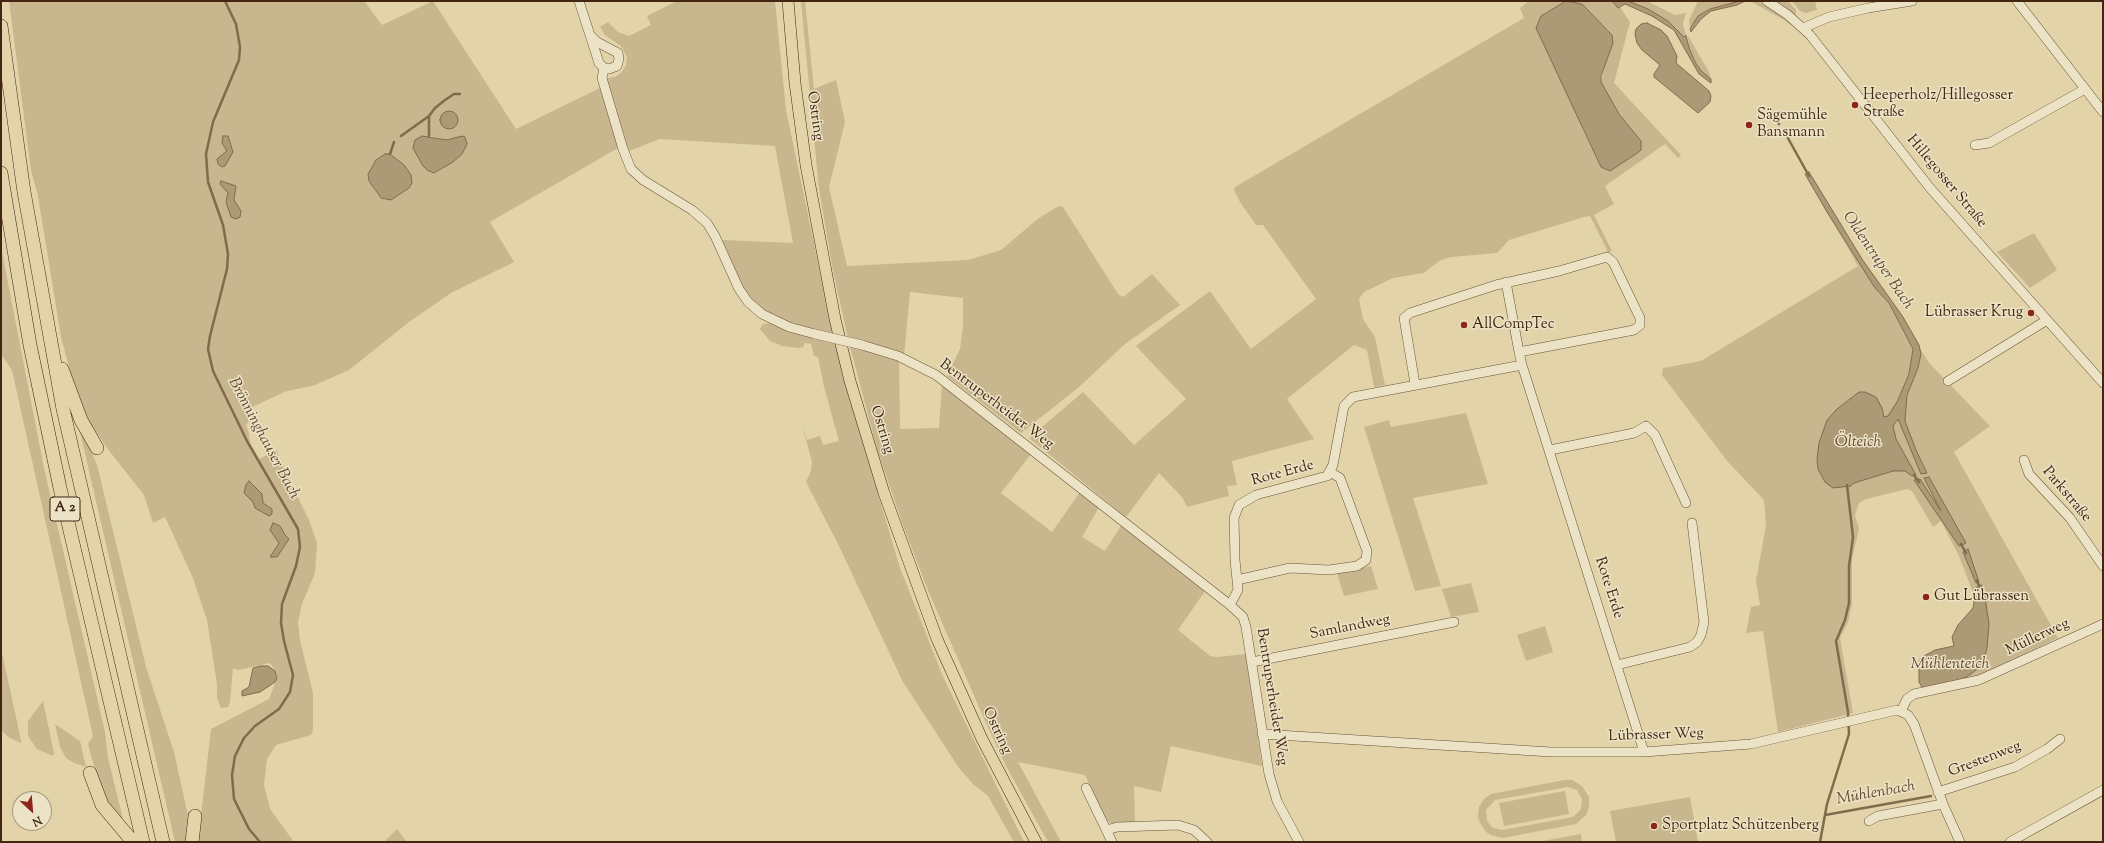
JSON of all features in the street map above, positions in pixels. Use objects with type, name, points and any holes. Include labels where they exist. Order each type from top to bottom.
[{"type":"highway","name":"A 2","points":[[1,26],[24,192],[49,336],[80,489],[163,842]]},
{"type":"highway","name":"A 2","points":[[1,173],[30,345],[56,473],[142,842]]},
{"type":"highway","points":[[49,336],[81,420],[97,448]]},
{"type":"highway","points":[[90,773],[102,805],[133,842]]},
{"type":"highway","points":[[192,842],[194,816]]},
{"type":"main road","name":"Ostring","points":[[788,1],[795,82],[806,165],[835,319],[850,381],[884,493],[937,639],[982,739],[1036,842]]},
{"type":"street","points":[[579,1],[599,63],[604,68],[613,69],[617,66],[619,56],[616,51],[597,42],[591,36]]},
{"type":"street","name":"Hillegosser Straße","points":[[1767,1],[1788,15],[1820,46],[1933,192],[2103,383]]},
{"type":"street","points":[[1803,28],[1829,16],[1912,1]]},
{"type":"street","points":[[2017,1],[2103,112]]},
{"type":"street","name":"Bentruperheider Weg","points":[[604,68],[602,78],[623,150],[631,169],[643,180],[701,216],[715,236],[739,289],[748,302],[762,314],[789,327],[862,345],[898,356],[936,375],[1230,605],[1246,622],[1266,765],[1275,795],[1299,842]]},
{"type":"street","points":[[1975,145],[1989,144],[2085,89]]},
{"type":"street","points":[[1415,384],[1404,318],[1410,313],[1506,282],[1559,271],[1607,257],[1613,262],[1640,318],[1640,325],[1634,330],[1519,352]]},
{"type":"street","name":"Rote Erde","points":[[1506,282],[1522,364],[1644,752]]},
{"type":"street","points":[[1948,381],[2047,320]]},
{"type":"street","name":"Rote Erde","points":[[1230,605],[1237,594],[1238,580],[1235,560],[1234,518],[1239,505],[1256,495],[1321,479],[1330,472],[1333,464],[1342,413],[1347,402],[1358,395],[1522,364]]},
{"type":"street","points":[[1550,450],[1634,434],[1646,426],[1655,435],[1686,503]]},
{"type":"street","name":"Parkstraße","points":[[2024,460],[2029,474],[2070,518],[2103,566]]},
{"type":"street","points":[[1238,580],[1290,568],[1329,570],[1357,566],[1366,560],[1367,551],[1340,478],[1330,472]]},
{"type":"street","points":[[1617,665],[1690,647],[1697,642],[1701,635],[1704,622],[1692,522]]},
{"type":"street","name":"Samlandweg","points":[[1252,662],[1454,622]]},
{"type":"street","name":"Müllerweg","points":[[1901,711],[1907,699],[1914,694],[1979,680],[2103,624]]},
{"type":"street","name":"Lübrasser Weg","points":[[1262,734],[1551,752],[1644,752],[1751,744],[1894,710],[1901,711]]},
{"type":"street","points":[[1901,711],[1908,715],[1914,724],[1938,792],[1960,842]]},
{"type":"street","name":"Grestenweg","points":[[1938,792],[2015,767],[2047,749],[2060,739]]},
{"type":"street","points":[[1086,788],[1112,842]]},
{"type":"street","points":[[2010,842],[2103,790]]},
{"type":"street","points":[[1869,821],[1878,816],[1943,804]]},
{"type":"street","points":[[1107,830],[1117,826],[1178,825],[1194,830],[1208,842]]},
{"type":"shaded area","points":[[9,1],[364,1],[382,25],[433,1],[516,129],[600,88],[618,148],[490,222],[514,262],[451,293],[409,322],[349,370],[315,385],[284,392],[246,410],[249,422],[246,424],[250,443],[259,459],[277,450],[280,461],[309,520],[317,543],[315,573],[302,604],[298,622],[300,640],[313,693],[313,730],[311,735],[276,745],[267,759],[264,785],[270,809],[294,842],[198,842],[211,729],[269,699],[277,678],[277,674],[270,663],[238,670],[233,668],[230,702],[228,707],[221,708],[217,698],[217,684],[207,620],[193,578],[165,517],[153,523],[144,495],[107,448],[86,417],[73,382],[61,337],[38,196],[31,170]],"holes":[[[429,136],[447,140],[453,139],[444,168],[434,173]],[[385,154],[386,200],[381,198],[374,189],[370,169],[376,160]]]},
{"type":"shaded area","points":[[677,1],[775,1],[786,110],[833,334],[779,320],[757,306],[741,286],[722,240],[793,243],[775,146],[660,139],[629,151],[607,78],[615,77],[622,72],[626,65],[627,57],[621,46],[605,35],[600,27],[608,22],[618,32],[629,36],[651,25],[647,16]]},
{"type":"shaded area","points":[[801,1],[805,1],[814,89],[836,80],[845,122],[829,187],[847,266],[968,260],[1001,250],[1039,218],[1059,206],[1063,207],[1118,294],[1123,297],[1152,274],[1180,305],[1125,344],[1079,387],[1021,433],[947,376],[960,349],[963,326],[963,298],[910,292],[904,356],[848,338],[833,271],[819,189]]},
{"type":"shaded area","points":[[1529,1],[1566,1],[1612,1],[1620,7],[1630,22],[1614,83],[1681,155],[1678,158],[1665,144],[1605,186],[1614,204],[1594,215],[1612,251],[1606,253],[1607,250],[1590,216],[1509,240],[1497,253],[1451,257],[1439,261],[1424,273],[1393,278],[1364,292],[1359,299],[1363,319],[1375,337],[1385,385],[1374,387],[1367,350],[1354,345],[1287,399],[1314,439],[1232,461],[1237,485],[1227,486],[1229,496],[1187,507],[1182,497],[1159,473],[1126,517],[1029,438],[1083,392],[1134,445],[1186,399],[1136,346],[1210,291],[1251,349],[1316,299],[1263,225],[1256,225],[1240,202],[1234,190],[1235,187],[1524,18],[1520,8]],"holes":[[[1566,1],[1582,4],[1612,35],[1601,82],[1612,104],[1627,124],[1636,154],[1610,171],[1601,167],[1582,128],[1541,16]]]},
{"type":"shaded area","points":[[1628,1],[1647,1],[1675,15],[1686,13],[1683,24],[1686,35],[1684,37],[1668,21]]},
{"type":"shaded area","points":[[1698,1],[1740,1],[1710,9],[1698,16],[1690,29],[1689,20]]},
{"type":"shaded area","points":[[1750,1],[1761,1],[1785,17],[1791,26],[1784,20]]},
{"type":"shaded area","points":[[1775,1],[1789,2],[1796,10],[1796,15]]},
{"type":"shaded area","points":[[1792,1],[1815,1],[1817,10],[1806,13],[1800,11]]},
{"type":"shaded area","points":[[1688,36],[1709,72],[1711,79],[1701,71],[1695,62],[1689,48]]},
{"type":"shaded area","points":[[1805,174],[1875,288],[1889,303],[1913,349],[1909,374],[1897,402],[1905,419],[1907,395],[1918,368],[1921,354],[1920,349],[1930,364],[1990,426],[1954,452],[2058,638],[1975,678],[1959,682],[1980,585],[1977,587],[1974,605],[1972,590],[1959,556],[1941,521],[1933,527],[1912,491],[1907,489],[1866,499],[1859,503],[1855,515],[1859,529],[1852,559],[1852,604],[1848,622],[1840,638],[1853,713],[1778,732],[1763,631],[1746,633],[1751,607],[1760,605],[1756,581],[1766,525],[1764,500],[1728,462],[1662,375],[1663,368],[1701,361],[1858,266]]},
{"type":"shaded area","points":[[2034,233],[2057,270],[2030,288],[1997,252]]},
{"type":"shaded area","points":[[1,247],[44,468],[105,732],[108,758],[124,823],[105,802],[88,744],[93,736],[12,370],[1,354]]},
{"type":"shaded area","points":[[770,323],[836,343],[858,427],[900,568],[944,679],[1024,842],[1014,842],[988,796],[974,785],[959,768],[903,682],[839,546],[806,482],[811,471],[812,462],[802,425],[807,440],[820,436],[823,445],[839,441],[824,387],[818,357],[814,356],[811,344],[805,343],[803,347],[799,348],[782,346],[770,341],[760,329],[763,324]]},
{"type":"shaded area","points":[[850,347],[872,351],[899,360],[900,429],[939,428],[942,384],[1031,454],[1001,493],[1052,532],[1080,492],[1099,507],[1082,537],[1105,551],[1122,524],[1205,591],[1178,630],[1210,656],[1217,657],[1246,654],[1262,766],[1171,746],[1161,792],[1134,786],[1135,822],[1111,823],[1105,819],[1085,775],[1018,762],[1061,842],[1048,842],[1006,766],[929,593],[904,528],[878,452]]},
{"type":"shaded area","points":[[1466,413],[1488,484],[1413,498],[1441,586],[1415,591],[1364,427],[1389,420],[1391,427]]},
{"type":"shaded area","points":[[77,419],[97,465],[146,667],[174,752],[189,820],[190,842],[175,842]]},
{"type":"shaded area","points":[[1371,566],[1378,589],[1344,596],[1337,573]]},
{"type":"shaded area","points":[[1471,583],[1479,612],[1451,617],[1442,589]]},
{"type":"shaded area","points":[[1545,626],[1553,652],[1526,661],[1517,635]]},
{"type":"shaded area","points":[[1,648],[21,743],[8,737],[1,730]]},
{"type":"shaded area","points":[[43,701],[54,753],[53,756],[37,749],[28,736],[28,721]]},
{"type":"shaded area","points":[[55,724],[80,741],[86,767],[74,763],[66,758],[60,747]]},
{"type":"shaded area","points":[[1572,780],[1582,786],[1589,797],[1589,807],[1586,815],[1576,824],[1503,838],[1486,832],[1478,817],[1479,807],[1484,799],[1491,794]],"holes":[[[1568,787],[1577,790],[1582,799],[1581,809],[1573,817],[1502,830],[1493,828],[1487,821],[1486,810],[1495,800]]]},
{"type":"shaded area","points":[[1565,791],[1569,814],[1504,826],[1499,803]]},
{"type":"shaded area","name":"Sportplatz Schützenberg","points":[[1690,797],[1698,842],[1616,842],[1610,811]]},
{"type":"shaded area","points":[[397,829],[407,842],[384,842]]},
{"type":"shaded area","points":[[1581,834],[1582,842],[1537,842]]},
{"type":"water","points":[[1566,1],[1582,4],[1612,35],[1613,43],[1601,76],[1601,82],[1619,114],[1641,141],[1641,150],[1610,171],[1601,167],[1536,28],[1541,16]]},
{"type":"water","points":[[1612,1],[1628,1],[1648,9],[1668,21],[1684,37],[1686,35],[1689,48],[1695,62],[1701,71],[1711,79],[1711,83],[1699,74],[1674,30],[1652,16],[1625,4],[1618,8]]},
{"type":"water","points":[[1745,1],[1737,5],[1711,11],[1701,19],[1691,32],[1690,29],[1698,16],[1710,9]]},
{"type":"water","points":[[1647,23],[1661,30],[1667,36],[1677,56],[1676,63],[1709,91],[1711,96],[1710,102],[1698,113],[1654,77],[1654,74],[1660,65],[1642,50],[1637,43],[1635,34],[1636,29],[1641,24]]},
{"type":"water","points":[[449,111],[455,114],[458,120],[455,126],[449,129],[443,126],[440,120],[443,114]]},
{"type":"water","points":[[223,136],[228,136],[233,152],[225,166],[222,167],[218,164],[217,159],[227,151],[222,143]]},
{"type":"water","points":[[422,136],[447,140],[462,136],[465,137],[467,144],[462,154],[453,162],[434,173],[427,170],[423,166],[413,148],[415,140]]},
{"type":"water","points":[[385,154],[390,154],[404,165],[411,175],[412,183],[409,188],[391,200],[381,198],[369,181],[368,174],[376,160]]},
{"type":"water","name":"Ölteich","points":[[1809,172],[1862,259],[1903,317],[1919,345],[1921,354],[1918,368],[1907,395],[1905,421],[1927,473],[1921,474],[1898,419],[1893,426],[1896,439],[1916,475],[1912,476],[1905,471],[1893,471],[1854,483],[1851,486],[1833,488],[1825,482],[1818,469],[1817,459],[1819,443],[1827,420],[1837,409],[1859,392],[1865,392],[1876,397],[1882,408],[1884,417],[1888,416],[1897,402],[1909,374],[1913,349],[1889,303],[1875,288],[1827,212],[1805,174]]},
{"type":"water","points":[[221,181],[236,186],[234,200],[241,211],[240,217],[236,219],[231,217],[226,202],[228,193],[220,184]]},
{"type":"water","points":[[1929,477],[1966,543],[1959,546],[1914,480],[1920,479],[1941,511],[1924,478]]},
{"type":"water","points":[[249,481],[262,494],[263,503],[272,509],[272,514],[269,516],[255,508],[253,502],[244,493],[246,485]]},
{"type":"water","points":[[273,523],[280,526],[289,539],[277,557],[270,557],[279,543],[270,530]]},
{"type":"water","points":[[1968,549],[1979,582],[1976,583],[1963,552]]},
{"type":"water","name":"Mühlenteich","points":[[1981,585],[1985,597],[1989,624],[1987,648],[1982,666],[1959,682],[1923,689],[1919,682],[1919,661],[1922,657],[1935,650],[1954,646],[1952,637],[1958,625],[1973,608],[1977,587]]},
{"type":"water","points":[[268,666],[275,671],[277,678],[275,682],[260,692],[242,696],[242,691],[249,687],[253,668]]},
{"type":"waterway","name":"Brönninghauser Bach","points":[[225,1],[236,24],[240,47],[239,60],[213,122],[206,154],[208,182],[223,225],[228,254],[227,269],[208,349],[213,371],[247,441],[298,529],[300,547],[296,566],[282,604],[281,623],[293,675],[290,692],[279,709],[255,726],[244,738],[235,756],[232,775],[234,799],[249,829],[260,842]]},
{"type":"waterway","points":[[401,136],[429,116],[435,108],[445,100],[454,94],[460,94]]},
{"type":"waterway","points":[[429,116],[429,136]]},
{"type":"waterway","name":"Oldentruper Bach","points":[[1774,116],[1779,124]]},
{"type":"waterway","name":"Oldentruper Bach","points":[[1784,131],[1809,176]]},
{"type":"waterway","points":[[390,154],[394,142]]},
{"type":"waterway","points":[[1914,475],[1919,482]]},
{"type":"waterway","name":"Oldentruper Bach","points":[[1820,842],[1827,804],[1849,734],[1848,712],[1836,641],[1845,620],[1849,603],[1849,566],[1853,537],[1847,485]]},
{"type":"waterway","points":[[1961,544],[1966,553]]},
{"type":"waterway","points":[[1977,580],[1979,586]]},
{"type":"waterway","name":"Mühlenbach","points":[[1825,815],[1931,796]]},
{"type":"place","name":"Heeperholz/Hillegosser Straße","points":[[1855,105]]},
{"type":"place","name":"Sägemühle Bansmann","points":[[1749,125]]},
{"type":"place","name":"Lübrasser Krug","points":[[2031,313]]},
{"type":"place","name":"AllCompTec","points":[[1464,325]]},
{"type":"place","name":"Gut Lübrassen","points":[[1926,597]]},
{"type":"place","name":"Sportplatz Schützenberg","points":[[1654,826]]}]
